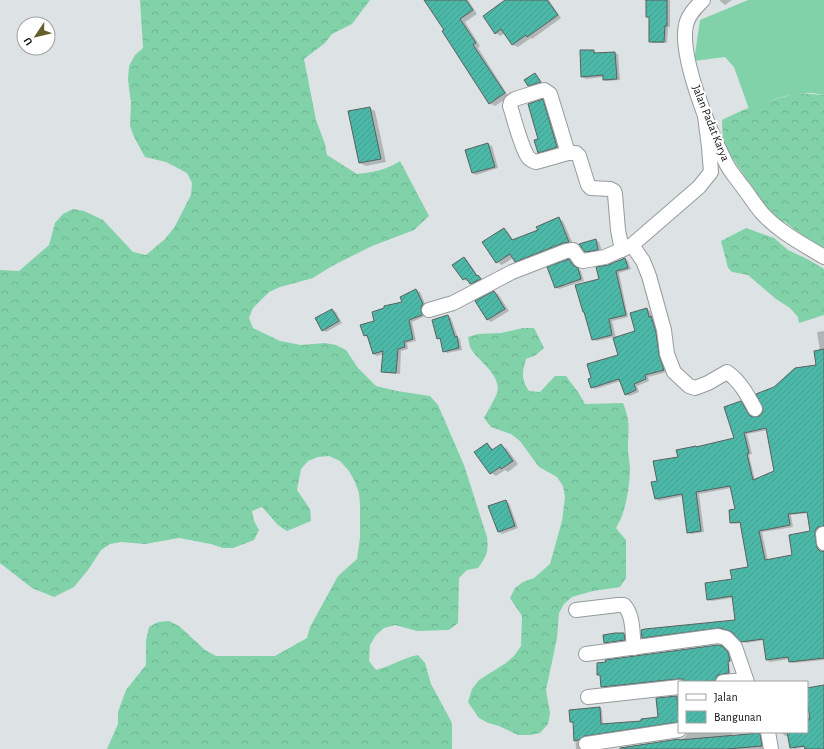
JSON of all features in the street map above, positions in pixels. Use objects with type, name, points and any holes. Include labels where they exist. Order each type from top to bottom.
[{"type":"street","name":"Jalan Padat Karya","points":[[703,0],[694,8],[686,24],[686,52],[705,116],[725,162],[762,213],[776,226],[824,257]]},
{"type":"street","points":[[568,153],[550,94],[544,90],[515,99],[511,102],[510,106],[524,150],[530,159],[536,162],[568,153],[576,153],[579,156],[588,185],[591,188],[614,191],[618,230],[627,248],[643,262],[649,276],[664,330],[667,354],[674,372],[689,386],[696,388],[727,372],[744,390],[755,409]]},
{"type":"street","points":[[430,310],[453,303],[512,272],[566,251],[573,250],[580,260],[583,261],[604,257],[627,248],[699,187],[711,172],[710,146],[705,116]]},
{"type":"street","points":[[576,610],[624,605],[628,609],[631,616],[634,648]]},
{"type":"street","points":[[586,654],[718,636],[726,638],[734,647],[746,681]]},
{"type":"street","points":[[588,697],[678,687]]},
{"type":"street","points":[[586,744],[678,730]]},
{"type":"street","points":[[768,733],[771,749]]},
{"type":"green space","points":[[140,0],[370,0],[352,24],[332,34],[325,43],[304,59],[316,120],[325,144],[327,155],[357,174],[385,169],[400,161],[429,216],[414,230],[372,246],[332,266],[313,278],[280,287],[269,292],[253,308],[249,318],[253,328],[280,341],[301,345],[325,343],[336,345],[346,350],[358,368],[376,386],[430,396],[438,405],[464,465],[487,537],[488,547],[483,561],[478,568],[467,570],[459,578],[458,623],[449,630],[417,631],[395,625],[384,628],[376,635],[370,645],[369,661],[376,670],[418,655],[425,663],[431,684],[452,723],[452,749],[107,749],[118,724],[118,712],[126,690],[146,665],[146,641],[149,627],[158,622],[169,621],[179,626],[205,650],[216,656],[275,656],[307,638],[310,627],[338,576],[357,559],[360,538],[360,504],[359,493],[355,482],[349,471],[340,461],[329,456],[318,457],[308,461],[301,469],[297,490],[310,509],[311,521],[287,531],[278,525],[262,507],[252,511],[254,521],[259,530],[254,540],[233,548],[223,548],[211,544],[179,538],[145,544],[121,542],[110,544],[101,550],[88,570],[74,587],[54,597],[32,588],[0,563],[0,270],[19,271],[49,245],[55,223],[63,214],[73,209],[84,211],[103,220],[133,252],[146,255],[165,239],[174,228],[191,195],[192,183],[187,173],[166,162],[145,157],[130,126],[131,103],[128,80],[129,66],[135,55],[143,48]]},
{"type":"green space","points":[[748,0],[824,0],[824,95],[815,93],[795,94],[749,109],[734,67],[725,57],[694,61],[700,20]]},
{"type":"green space","points":[[798,93],[824,95],[824,251],[785,222],[780,220],[766,208],[723,144],[722,120],[731,115],[769,101]]},
{"type":"green space","points":[[746,228],[774,238],[788,250],[824,269],[824,315],[799,323],[798,317],[790,308],[776,299],[748,275],[732,272],[728,268],[721,241]]},
{"type":"green space","points":[[523,328],[534,328],[544,348],[536,355],[526,359],[523,379],[529,391],[540,392],[555,376],[566,376],[585,404],[623,403],[628,421],[628,452],[630,471],[626,501],[616,528],[626,540],[626,578],[620,587],[593,591],[572,597],[564,604],[559,613],[557,638],[546,690],[550,713],[548,724],[540,733],[530,735],[518,735],[499,726],[488,723],[479,718],[468,702],[472,689],[479,680],[506,663],[514,656],[521,646],[522,616],[510,598],[515,588],[523,582],[534,578],[550,564],[562,521],[565,497],[563,486],[557,477],[539,467],[520,441],[511,434],[491,427],[484,418],[496,396],[498,386],[489,369],[469,345],[468,337],[478,334],[501,333]]},
{"type":"building","points":[[424,0],[466,0],[473,10],[460,19],[476,43],[473,45],[505,93],[489,104]]},
{"type":"building","points":[[505,0],[547,0],[558,15],[527,37],[526,35],[512,45],[501,29],[495,34],[483,16]]},
{"type":"building","points":[[646,0],[667,0],[667,26],[665,26],[664,42],[649,42],[649,17],[646,17]]},
{"type":"building","points":[[580,50],[594,50],[594,53],[615,52],[617,79],[603,80],[603,75],[581,77]]},
{"type":"building","points":[[535,73],[541,82],[528,86],[524,80]]},
{"type":"building","points":[[543,99],[557,147],[538,153],[534,140],[538,139],[528,104]]},
{"type":"building","points":[[370,107],[381,159],[359,163],[348,111]]},
{"type":"building","points":[[488,143],[495,167],[472,173],[465,150]]},
{"type":"building","points":[[559,217],[569,242],[515,262],[510,254],[496,263],[482,242],[504,228],[512,240],[538,230],[536,227]]},
{"type":"building","points":[[596,239],[598,250],[585,252],[579,244]]},
{"type":"building","points":[[464,257],[477,276],[478,275],[481,279],[470,284],[466,278],[463,280],[452,265]]},
{"type":"building","points":[[625,258],[628,268],[616,271],[626,315],[609,319],[612,335],[592,340],[575,285],[599,279],[596,267],[608,265]]},
{"type":"building","points":[[569,259],[573,265],[578,268],[581,279],[555,288],[547,267]]},
{"type":"building","points":[[416,289],[423,304],[421,308],[422,315],[409,320],[413,339],[404,342],[405,347],[398,349],[396,373],[381,372],[383,351],[373,354],[367,335],[364,336],[360,325],[374,321],[372,312],[384,308],[384,306],[402,302],[400,297]]},
{"type":"building","points":[[494,291],[505,309],[487,320],[475,301]]},
{"type":"building","points":[[647,308],[649,317],[651,316],[656,332],[659,355],[664,370],[645,375],[646,379],[634,384],[636,390],[625,395],[619,379],[591,388],[588,379],[591,378],[587,364],[618,355],[613,338],[635,331],[630,313]]},
{"type":"building","points":[[332,309],[339,321],[322,331],[315,318]]},
{"type":"building","points":[[448,315],[455,337],[457,336],[459,348],[443,352],[440,338],[437,339],[432,320]]},
{"type":"building","points":[[824,349],[824,526],[818,527],[815,531],[815,535],[817,548],[820,551],[824,551],[824,658],[789,662],[788,657],[766,660],[763,639],[741,642],[732,632],[720,628],[642,638],[641,630],[645,629],[735,620],[732,596],[707,600],[705,583],[732,579],[730,570],[748,567],[740,522],[730,523],[729,510],[735,509],[730,486],[696,492],[701,531],[687,533],[682,494],[655,499],[651,482],[657,481],[653,461],[678,457],[676,450],[734,438],[724,407],[741,401],[750,416],[759,416],[763,409],[756,394],[774,387],[795,368],[816,365],[814,351]],"holes":[[[766,428],[774,471],[753,480],[744,433]],[[807,512],[810,531],[789,535],[792,555],[765,560],[759,531],[790,525],[788,514]]]},
{"type":"building","points":[[487,443],[492,450],[501,444],[513,461],[490,474],[474,452]]},
{"type":"building","points":[[506,500],[515,526],[498,532],[488,506]]},
{"type":"building","points":[[624,633],[625,640],[604,643],[603,635]]},
{"type":"building","points":[[718,645],[722,646],[728,652],[730,661],[728,661],[729,673],[718,675],[715,681],[685,681],[683,679],[678,679],[601,687],[600,675],[597,675],[597,663],[606,662],[605,660]]},
{"type":"building","points":[[824,685],[824,749],[805,749],[804,746],[790,748],[787,733],[808,733],[808,719],[810,719],[808,707],[808,688]]},
{"type":"building","points":[[677,696],[678,722],[585,736],[574,741],[573,722],[570,722],[569,710],[600,707],[601,724],[641,721],[641,719],[658,717],[656,698]]},
{"type":"building","points":[[760,733],[762,746],[727,749],[620,749],[679,739]]}]
